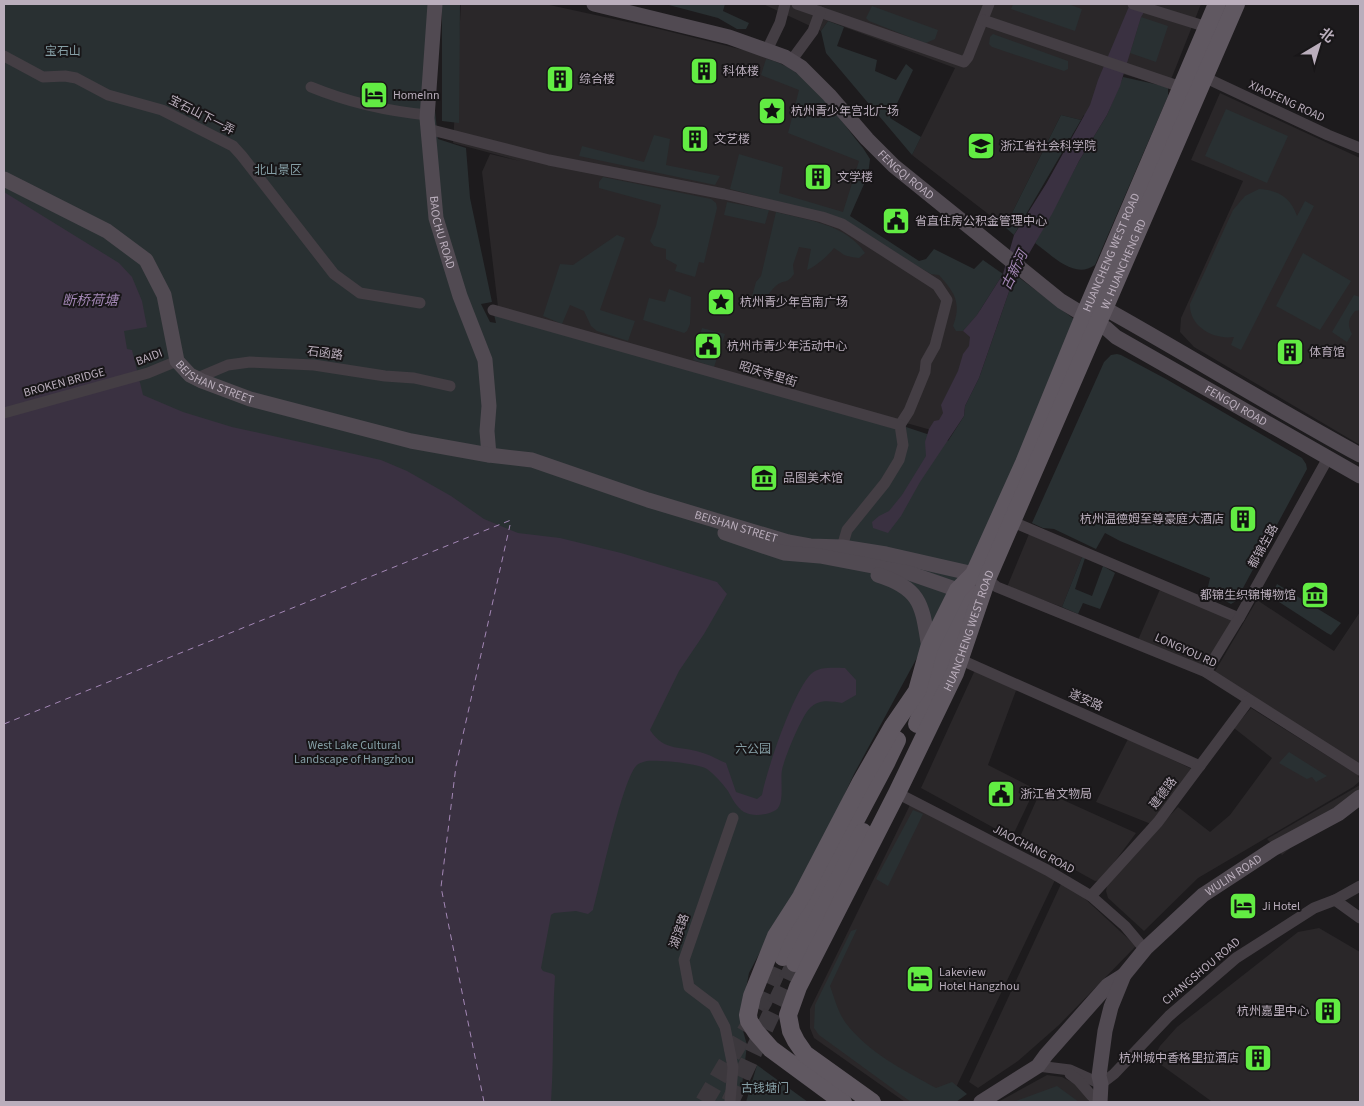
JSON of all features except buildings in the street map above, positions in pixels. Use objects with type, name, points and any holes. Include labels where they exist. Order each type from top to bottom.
[{"type":"main road","name":"BAOCHU ROAD","points":[[435,4],[428,122],[436,218],[460,296],[485,360],[489,406],[488,455]]},
{"type":"main road","name":"FENGQI ROAD","points":[[594,4],[729,36],[767,50],[801,67],[818,83],[866,139],[894,166],[1028,274],[1095,316],[1116,337],[1360,476]]},
{"type":"main road","name":"HUANCHENG WEST ROAD","points":[[980,577],[958,590],[929,648],[917,691],[886,763],[789,960],[898,765],[926,704],[950,641],[980,577],[1024,463],[1095,316],[1181,87],[1217,4]]},
{"type":"main road","name":"W. HUANCHENG RD","points":[[980,577],[1013,522],[1095,316],[1236,4]]},
{"type":"main road","name":"BEISHAN STREET","points":[[4,179],[108,231],[146,260],[164,295],[177,360],[180,366],[202,381],[250,399],[411,441],[488,455],[532,460],[648,500],[788,542],[810,546],[842,547],[886,554],[980,577]]},
{"type":"main road","points":[[1095,316],[1214,370],[1307,426],[1360,455]]},
{"type":"main road","name":"BEISHAN STREET","points":[[488,455],[784,553],[820,556],[909,573],[958,590]]},
{"type":"main road","points":[[820,556],[896,581],[911,591],[922,609],[929,648]]},
{"type":"main road","name":"HUANCHENG WEST ROAD","points":[[872,1102],[805,1054],[791,1031],[788,1015],[798,987],[897,793],[955,673],[980,577]]},
{"type":"main road","name":"HUANCHENG WEST ROAD","points":[[843,1102],[771,1049],[756,1032],[749,1021],[748,1015],[752,996],[776,936],[801,897],[866,773],[893,726],[917,691]]},
{"type":"main road","name":"WULIN ROAD","points":[[1098,1102],[1105,1031],[1111,1007],[1124,975],[1146,948],[1190,906],[1211,890],[1273,849],[1338,814],[1360,797]]},
{"type":"main road","name":"WULIN ROAD","points":[[981,1102],[1038,1066],[1108,985],[1124,975]]},
{"type":"street","points":[[767,50],[780,23],[785,4]]},
{"type":"street","points":[[797,4],[964,62],[968,57],[989,4]]},
{"type":"street","points":[[1133,4],[1207,27]]},
{"type":"street","points":[[791,61],[813,32],[820,12]]},
{"type":"street","points":[[983,20],[1181,87]]},
{"type":"street","name":"宝石山下一弄","points":[[4,56],[43,77],[66,76],[76,78],[108,95],[162,110],[233,146],[334,274],[360,293],[420,303]]},
{"type":"street","name":"XIAOFENG ROAD","points":[[1204,76],[1328,135],[1360,148]]},
{"type":"street","points":[[311,87],[334,97],[428,122],[549,160],[724,194],[822,217],[842,224],[937,285],[947,300],[934,346],[926,362],[925,372],[909,411],[900,425],[903,445],[899,460],[886,484],[847,530],[842,547]]},
{"type":"street","name":"昭庆寺里街","points":[[493,310],[900,425]]},
{"type":"street","name":"BAIDI","points":[[131,378],[148,373],[177,360]]},
{"type":"street","name":"石函路","points":[[202,381],[202,376],[228,365],[250,362],[314,365],[385,376],[414,378],[450,386]]},
{"type":"street","name":"BROKEN BRIDGE","points":[[4,413],[131,378]]},
{"type":"street","name":"都锦生路","points":[[1206,672],[1239,618],[1328,458]]},
{"type":"street","points":[[1013,522],[1239,618]]},
{"type":"street","name":"LONGYOU RD","points":[[980,577],[997,587],[1206,672],[1360,770]]},
{"type":"street","name":"遂安路","points":[[960,659],[1200,766]]},
{"type":"street","name":"建德路","points":[[1091,896],[1158,822],[1249,700]]},
{"type":"street","name":"JIAOCHANG ROAD","points":[[897,793],[1047,870],[1091,896],[1125,926],[1141,945],[1146,948]]},
{"type":"street","name":"湖滨路","points":[[730,1102],[734,1067],[725,1027],[714,1006],[689,987],[684,960],[732,818]]},
{"type":"street","name":"CHANGSHOU ROAD","points":[[1101,1084],[1114,1074],[1169,1016],[1236,958],[1314,908],[1335,900],[1360,886]]},
{"type":"street","points":[[1335,900],[1360,918]]},
{"type":"street","points":[[1038,1066],[1060,1067],[1101,1084]]},
{"type":"street","points":[[1060,1067],[1078,1080],[1098,1102]]},
{"type":"shaded area","name":"杭州市青少年活动中心","points":[[461,4],[545,4],[655,28],[756,53],[788,68],[866,158],[847,219],[925,266],[946,275],[984,314],[938,432],[498,307],[482,172],[490,154],[520,161],[453,143]]},
{"type":"shaded area","points":[[763,4],[1201,4],[1168,87],[1109,70],[1090,117],[1084,115],[1081,120],[1061,115],[1005,227],[912,155],[955,68],[828,21],[821,31]]},
{"type":"shaded area","points":[[1220,93],[1360,158],[1360,445],[1194,347],[1180,332],[1181,318],[1243,181],[1191,160]]},
{"type":"shaded area","points":[[1029,534],[1082,557],[1062,607],[1007,587]]},
{"type":"shaded area","points":[[1161,587],[1235,620],[1205,669],[1138,640]]},
{"type":"shaded area","points":[[1257,600],[1334,651],[1360,612],[1360,766],[1214,673]]},
{"type":"shaded area","points":[[975,670],[1017,688],[988,765],[1035,789],[1014,833],[1007,835],[921,788]]},
{"type":"shaded area","points":[[1251,708],[1358,775],[1360,781],[1353,787],[1198,878],[1144,931],[1108,898],[1106,891],[1108,882],[1113,874],[1178,807],[1210,832],[1230,815],[1272,758],[1234,728]]},
{"type":"shaded area","points":[[1128,739],[1192,769],[1151,824],[1096,802]]},
{"type":"shaded area","points":[[1360,785],[1360,801],[1282,855],[1267,839]]},
{"type":"shaded area","points":[[1041,790],[1136,833],[1101,880],[1095,881],[1019,839]]},
{"type":"shaded area","points":[[910,805],[1055,880],[949,1102],[905,1102],[814,1038],[810,1028],[810,1009]]},
{"type":"shaded area","points":[[1061,884],[1081,895],[1136,946],[1059,1025],[1018,1061],[978,1088],[969,1082]]},
{"type":"shaded area","name":"杭州嘉里中心","points":[[1319,928],[1360,952],[1360,1102],[1211,1102],[1153,1059],[1160,1046],[1177,1027],[1298,932]]},
{"type":"shaded area","points":[[1047,1075],[1062,1077],[1089,1091],[1088,1102],[998,1102]]},
{"type":"green space","name":"West Lake Cultural Landscape of Hangzhou","points":[[4,4],[436,4],[434,101],[438,139],[466,148],[470,198],[492,302],[481,304],[490,322],[496,323],[493,310],[900,425],[948,441],[964,416],[965,406],[979,378],[1012,283],[1017,276],[1074,319],[974,574],[926,641],[854,774],[803,884],[770,933],[749,973],[740,1020],[747,1045],[740,1102],[4,1102]]},
{"type":"green space","points":[[442,4],[460,4],[459,123],[442,121]]},
{"type":"green space","points":[[665,4],[725,4],[723,11],[749,23],[746,29],[737,29],[718,18]]},
{"type":"green space","points":[[1013,4],[1068,4],[1082,9],[1075,31],[1011,9]]},
{"type":"green space","points":[[872,6],[938,30],[935,39],[926,43],[922,42],[869,21],[866,18]]},
{"type":"green space","points":[[1141,17],[1168,26],[1156,62],[1130,53]]},
{"type":"green space","points":[[828,21],[844,27],[837,46],[877,60],[875,71],[896,80],[906,64],[913,70],[890,118],[921,137],[912,155],[826,53],[821,31]]},
{"type":"green space","points":[[993,34],[1068,61],[1068,69],[1064,71],[992,47],[989,44],[990,37]]},
{"type":"green space","points":[[766,59],[780,63],[808,82],[832,109],[870,159],[868,175],[850,216],[919,261],[926,259],[934,249],[974,269],[983,260],[1003,274],[977,315],[963,331],[956,331],[953,326],[957,310],[955,298],[939,275],[931,274],[917,266],[843,219],[730,189],[739,154],[783,167],[779,193],[843,212],[859,161],[788,133],[799,90],[761,75]]},
{"type":"green space","points":[[1123,77],[1168,87],[1168,96],[1095,265],[1079,270],[1071,268],[1035,243],[1079,161],[1107,115]]},
{"type":"green space","points":[[1226,109],[1288,136],[1267,183],[1205,156]]},
{"type":"green space","points":[[1061,115],[1081,120],[1014,235],[1005,227]]},
{"type":"green space","points":[[654,135],[670,139],[666,165],[720,176],[715,185],[579,156],[582,146],[644,162]]},
{"type":"green space","points":[[603,177],[711,199],[716,203],[717,208],[704,263],[699,262],[695,277],[675,271],[677,265],[666,259],[666,249],[654,246],[650,241],[661,205],[599,188],[599,182]]},
{"type":"green space","points":[[1259,189],[1273,191],[1283,196],[1291,204],[1297,216],[1305,201],[1314,206],[1241,350],[1231,345],[1234,337],[1211,334],[1198,325],[1191,312],[1190,304],[1233,210],[1245,196]]},
{"type":"green space","points":[[727,202],[769,210],[765,224],[724,215]]},
{"type":"green space","points":[[776,212],[837,229],[857,243],[865,253],[859,258],[852,257],[844,255],[834,248],[822,260],[807,270],[811,249],[799,247],[793,265],[794,274],[787,281],[777,285],[765,297],[752,296],[756,282],[761,276]]},
{"type":"green space","points":[[617,235],[625,238],[600,310],[635,321],[628,341],[597,331],[591,326],[584,311],[570,305],[562,324],[543,316],[560,264],[573,265]]},
{"type":"green space","points":[[1303,253],[1351,281],[1320,330],[1276,306]]},
{"type":"green space","points":[[669,289],[691,297],[690,324],[684,333],[643,320],[649,298],[665,302]]},
{"type":"green space","points":[[1354,295],[1360,297],[1360,310],[1355,311],[1350,319],[1349,328],[1352,334],[1347,342],[1332,332]]},
{"type":"green space","points":[[702,328],[725,334],[714,367],[693,360]]},
{"type":"green space","points":[[1117,354],[1166,379],[1302,458],[1306,464],[1307,469],[1236,601],[1231,604],[1207,591],[1210,578],[1105,533],[1096,549],[1054,529],[1043,528],[1032,523],[1104,362],[1111,355]]},
{"type":"green space","points":[[1082,557],[1085,558],[1075,589],[1092,596],[1103,566],[1115,573],[1100,609],[1083,603],[1078,614],[1062,607]]},
{"type":"green space","points":[[1277,584],[1341,623],[1331,635],[1327,633],[1276,600],[1273,594]]},
{"type":"green space","points":[[1289,752],[1327,776],[1316,782],[1312,777],[1307,779],[1279,763]]},
{"type":"green space","points":[[913,810],[923,814],[888,886],[876,879]]},
{"type":"green space","points":[[857,929],[830,986],[845,1022],[875,1052],[936,1088],[952,1082],[967,1094],[956,1102],[911,1102],[819,1035],[814,1028],[815,1005],[851,931]]},
{"type":"green space","name":"古钱塘门","points":[[757,1065],[808,1102],[746,1102]]},
{"type":"green space","points":[[1057,1086],[1079,1102],[1013,1102]]},
{"type":"water","name":"古新河","points":[[1130,4],[1149,4],[1141,17],[1120,86],[1107,115],[1079,161],[1052,214],[1012,283],[979,378],[965,406],[964,416],[920,482],[901,516],[888,533],[873,528],[872,522],[889,511],[902,495],[926,456],[925,442],[929,429],[934,421],[939,420],[943,413],[941,405],[958,371],[963,354],[969,346],[970,337],[963,331],[977,315],[1003,274],[1014,235],[1046,184],[1090,105],[1098,80]]},
{"type":"water","name":"断桥荷塘","points":[[4,192],[119,263],[132,277],[142,301],[147,327],[124,331],[127,349],[132,350],[143,395],[183,412],[232,427],[381,460],[407,471],[451,496],[484,519],[518,533],[560,538],[621,553],[717,582],[727,594],[704,634],[679,671],[650,730],[662,742],[668,745],[706,754],[726,763],[736,792],[757,799],[762,795],[769,768],[789,713],[804,683],[814,671],[845,668],[856,680],[856,695],[842,703],[829,701],[817,703],[807,712],[786,757],[782,770],[780,803],[779,807],[773,812],[756,815],[744,812],[736,805],[718,779],[702,767],[660,761],[647,761],[637,765],[625,789],[593,910],[588,914],[576,911],[554,913],[551,915],[541,968],[543,971],[555,976],[551,1102],[4,1102]]},
{"type":"ferry route","points":[[4,724],[511,520]]},
{"type":"ferry route","points":[[484,1102],[441,887],[456,766],[510,525]]},
{"type":"tunnel","points":[[704,1102],[763,1002],[783,957]]},
{"type":"tunnel","points":[[730,1102],[795,963]]},
{"type":"place","name":"科体楼","points":[[704,71]]},
{"type":"place","name":"综合楼","points":[[560,79]]},
{"type":"place","name":"HomeInn","points":[[374,95]]},
{"type":"place","name":"杭州青少年宫北广场","points":[[772,111]]},
{"type":"place","name":"文艺楼","points":[[695,139]]},
{"type":"place","name":"浙江省社会科学院","points":[[981,146]]},
{"type":"place","name":"文学楼","points":[[818,177]]},
{"type":"place","name":"省直住房公积金管理中心","points":[[896,221]]},
{"type":"place","name":"杭州青少年宫南广场","points":[[721,302]]},
{"type":"place","name":"杭州市青少年活动中心","points":[[708,346]]},
{"type":"place","name":"体育馆","points":[[1290,352]]},
{"type":"place","name":"品图美术馆","points":[[764,478]]},
{"type":"place","name":"杭州温德姆至尊豪庭大酒店","points":[[1243,519]]},
{"type":"place","name":"都锦生织锦博物馆","points":[[1315,595]]},
{"type":"place","name":"浙江省文物局","points":[[1001,794]]},
{"type":"place","name":"Ji Hotel","points":[[1243,906]]},
{"type":"place","name":"Lakeview Hotel Hangzhou","points":[[920,979]]},
{"type":"place","name":"杭州嘉里中心","points":[[1328,1011]]},
{"type":"place","name":"杭州城中香格里拉酒店","points":[[1258,1058]]},
{"type":"park label","name":"宝石山","points":[[63,51]]},
{"type":"park label","name":"北山景区","points":[[278,170]]},
{"type":"park label","name":"六公园","points":[[753,749]]}]
